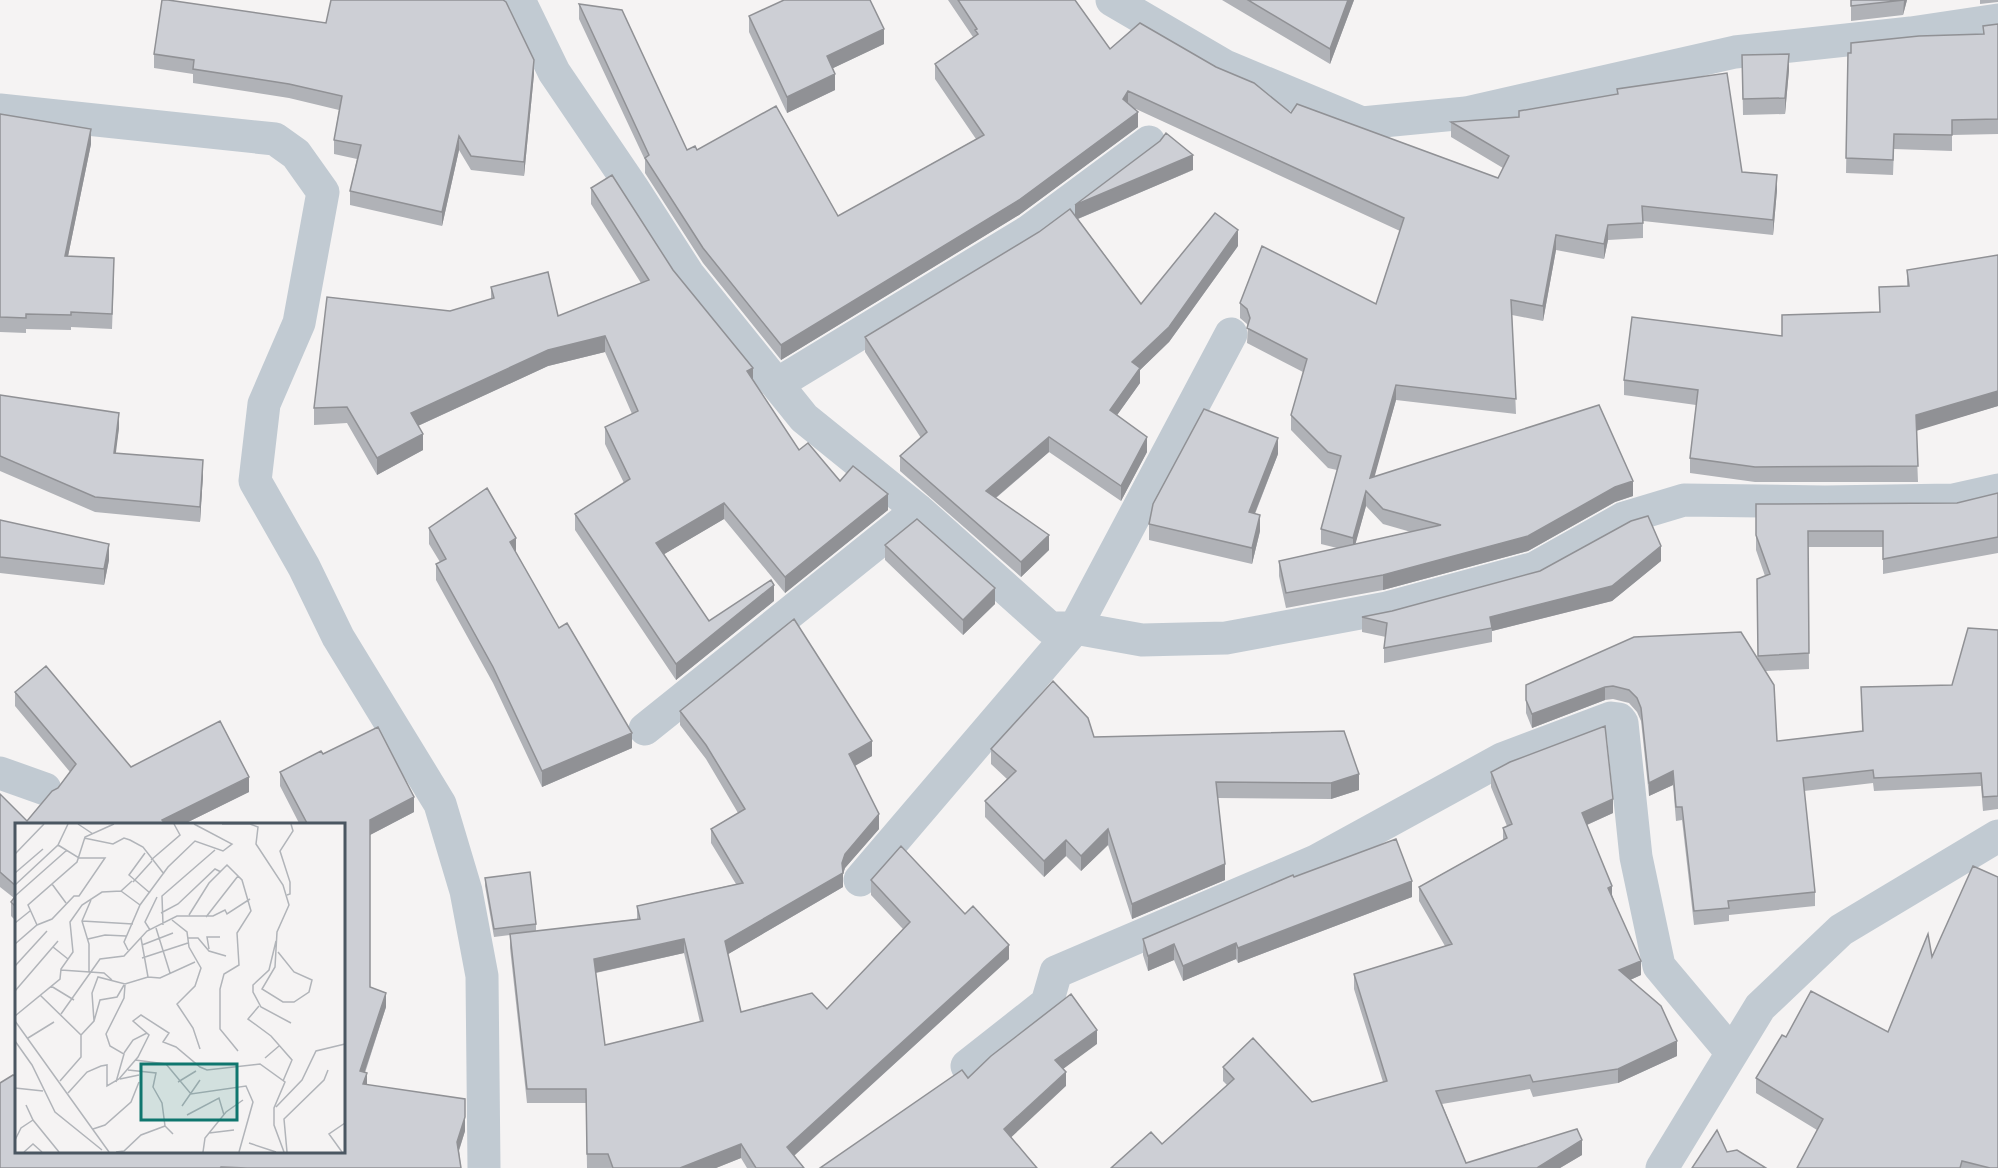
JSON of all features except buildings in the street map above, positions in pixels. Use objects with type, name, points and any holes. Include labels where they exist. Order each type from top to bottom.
[{"type":"street","points":[[514,0],[520,2],[554,72],[688,274],[804,418],[918,510],[1050,628],[1075,628],[1142,640],[1226,638],[1387,608],[1535,568],[1624,518],[1684,500],[1825,502],[1953,500],[1998,490]]},
{"type":"street","points":[[1112,0],[1225,66],[1362,123],[1466,113],[1735,52],[1911,33],[1998,20]]},
{"type":"street","points":[[0,110],[275,139],[296,154],[323,192],[299,323],[264,404],[255,481],[304,567],[338,637],[440,804],[466,891],[482,976],[484,1168]]},
{"type":"street","points":[[777,384],[1029,231],[1149,142]]},
{"type":"street","points":[[860,880],[1075,628],[1231,334]]},
{"type":"street","points":[[645,729],[918,510]]},
{"type":"street","points":[[967,1066],[1047,1004],[1056,972],[1316,861],[1502,759],[1611,718],[1619,719],[1622,723],[1636,857],[1659,966],[1732,1053]]},
{"type":"street","points":[[0,773],[45,789]]},
{"type":"street","points":[[1662,1168],[1760,1007],[1841,930],[1998,836]]}]
